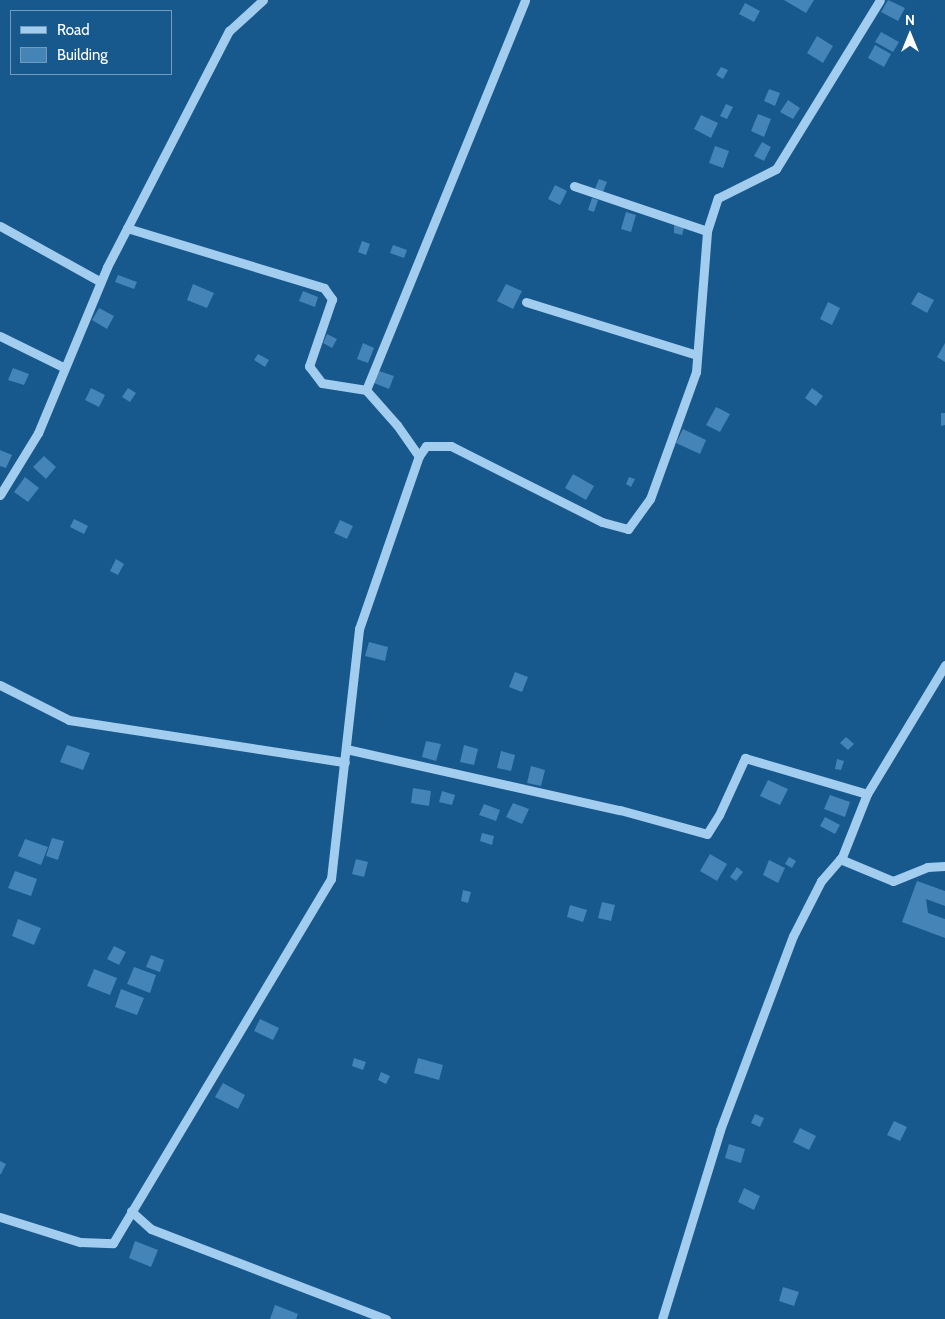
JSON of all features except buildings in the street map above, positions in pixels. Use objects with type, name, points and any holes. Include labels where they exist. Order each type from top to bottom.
[{"type":"street","points":[[0,495],[38,433],[101,282],[229,31],[263,0]]},
{"type":"street","points":[[366,390],[525,0]]},
{"type":"street","points":[[0,1217],[80,1242],[113,1243],[331,879],[359,629],[418,456],[426,446],[451,446],[602,522],[628,529],[650,500],[696,372],[707,231],[718,198],[776,169],[880,0]]},
{"type":"street","points":[[574,186],[707,231]]},
{"type":"street","points":[[0,226],[101,282]]},
{"type":"street","points":[[127,228],[324,288],[332,299],[308,366],[322,383],[366,390],[397,425],[418,456]]},
{"type":"street","points":[[526,302],[697,355]]},
{"type":"street","points":[[0,336],[65,368]]},
{"type":"street","points":[[662,1319],[720,1130],[753,1034],[793,936],[820,881],[840,859],[866,794],[886,767],[945,665]]},
{"type":"street","points":[[0,685],[69,720],[345,762]]},
{"type":"street","points":[[346,749],[620,810],[707,834],[745,758],[866,794]]},
{"type":"street","points":[[840,859],[894,881],[927,867],[945,866]]},
{"type":"street","points":[[131,1211],[151,1229],[386,1319]]}]
